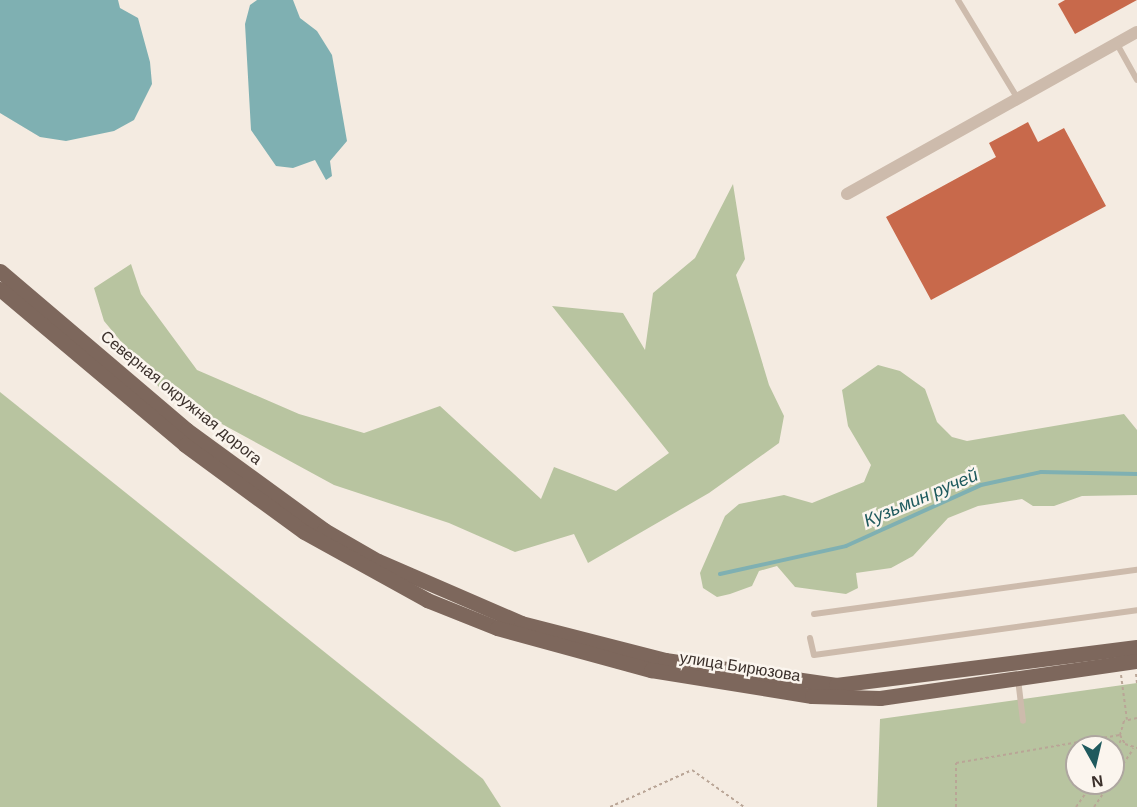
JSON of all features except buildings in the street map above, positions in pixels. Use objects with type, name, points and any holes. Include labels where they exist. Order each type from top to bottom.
[{"type":"main road","name":"Северная окружная дорога","points":[[0,271],[234,466],[378,561]]},
{"type":"main road","name":"Северная окружная дорога","points":[[0,289],[185,445],[356,564]]},
{"type":"main road","name":"улица Бирюзова","points":[[378,561],[521,623],[666,660],[792,681],[873,684],[1137,647]]},
{"type":"main road","name":"улица Бирюзова","points":[[356,564],[497,628],[574,652],[740,689],[880,698],[1137,661]]},
{"type":"street","points":[[847,194],[1137,32]]},
{"type":"lane","points":[[958,0],[1018,99]]},
{"type":"lane","points":[[1117,43],[1137,80]]},
{"type":"lane","points":[[813,614],[1137,570]]},
{"type":"lane","points":[[810,638],[814,655],[1137,610]]},
{"type":"lane","points":[[1018,678],[1023,721]]},
{"type":"path","points":[[1120,663],[1127,720],[1120,735]]},
{"type":"path","points":[[1127,720],[1137,717]]},
{"type":"path","points":[[956,807],[956,763],[1065,744]]},
{"type":"path","points":[[1125,763],[1136,748]]},
{"type":"path","points":[[610,807],[692,770],[744,807]]},
{"type":"green space","points":[[733,184],[745,259],[736,275],[769,385],[784,416],[779,443],[709,493],[588,563],[574,534],[515,552],[449,523],[334,485],[163,392],[104,321],[94,288],[131,264],[141,294],[197,370],[299,414],[364,433],[440,406],[541,499],[554,467],[616,491],[669,453],[552,306],[623,313],[645,350],[653,293],[695,258]]},
{"type":"green space","points":[[878,365],[900,371],[925,389],[937,422],[952,437],[967,441],[1124,414],[1137,430],[1137,495],[1082,496],[1054,506],[1033,506],[1022,499],[978,506],[948,518],[913,556],[891,568],[856,573],[858,588],[846,594],[795,587],[777,566],[759,571],[752,586],[730,594],[717,597],[703,588],[700,573],[725,516],[739,504],[784,495],[812,503],[864,482],[871,465],[848,426],[842,390]]},
{"type":"green space","points":[[0,392],[483,779],[501,807],[0,807]]},
{"type":"green space","points":[[1137,683],[1137,807],[877,807],[880,719]]},
{"type":"water","points":[[0,0],[118,0],[120,8],[138,18],[150,62],[152,84],[134,120],[114,131],[66,141],[40,137],[0,113]]},
{"type":"water","points":[[257,0],[293,0],[300,18],[317,31],[332,55],[347,141],[330,161],[332,176],[326,180],[315,160],[293,168],[276,166],[251,130],[245,24],[250,5]]},
{"type":"waterway","name":"Кузьмин ручей","points":[[720,574],[846,546],[981,485],[1041,472],[1137,474]]}]
